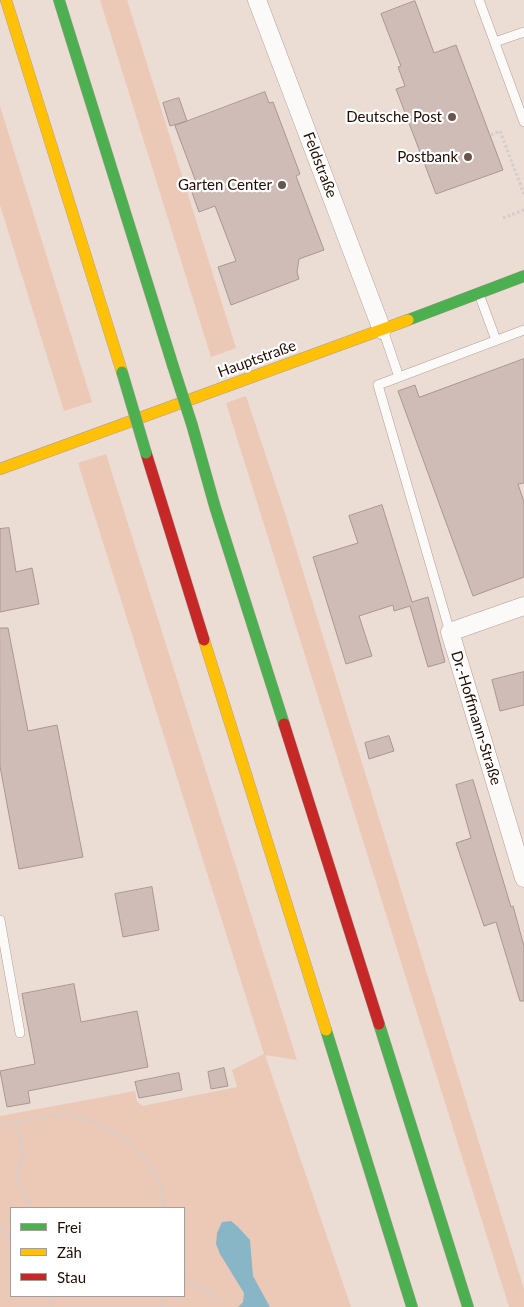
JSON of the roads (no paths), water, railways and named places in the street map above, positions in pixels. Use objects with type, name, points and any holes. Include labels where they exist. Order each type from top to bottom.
[{"type":"main road","points":[[6,0],[412,1307]]},
{"type":"main road","points":[[59,0],[192,425],[215,507],[468,1307]]},
{"type":"main road","name":"Hauptstraße","points":[[0,469],[382,330],[524,276]]},
{"type":"street","name":"Feldstraße","points":[[258,0],[382,330]]},
{"type":"street","name":"Dr.-Hoffmann-Straße","points":[[524,606],[450,632],[524,878]]},
{"type":"lane","points":[[479,0],[524,122]]},
{"type":"lane","points":[[495,42],[524,32]]},
{"type":"lane","points":[[478,293],[496,340]]},
{"type":"lane","points":[[382,330],[398,377]]},
{"type":"lane","points":[[450,632],[378,385],[524,330]]},
{"type":"lane","points":[[0,920],[20,1033]]},
{"type":"water","points":[[231,1221],[250,1240],[253,1276],[270,1307],[238,1307],[243,1302],[244,1293],[216,1244],[217,1233],[222,1222]]},
{"type":"place","name":"Deutsche Post","points":[[452,117]]},
{"type":"place","name":"Postbank","points":[[468,157]]},
{"type":"place","name":"Garten Center","points":[[282,185]]}]
